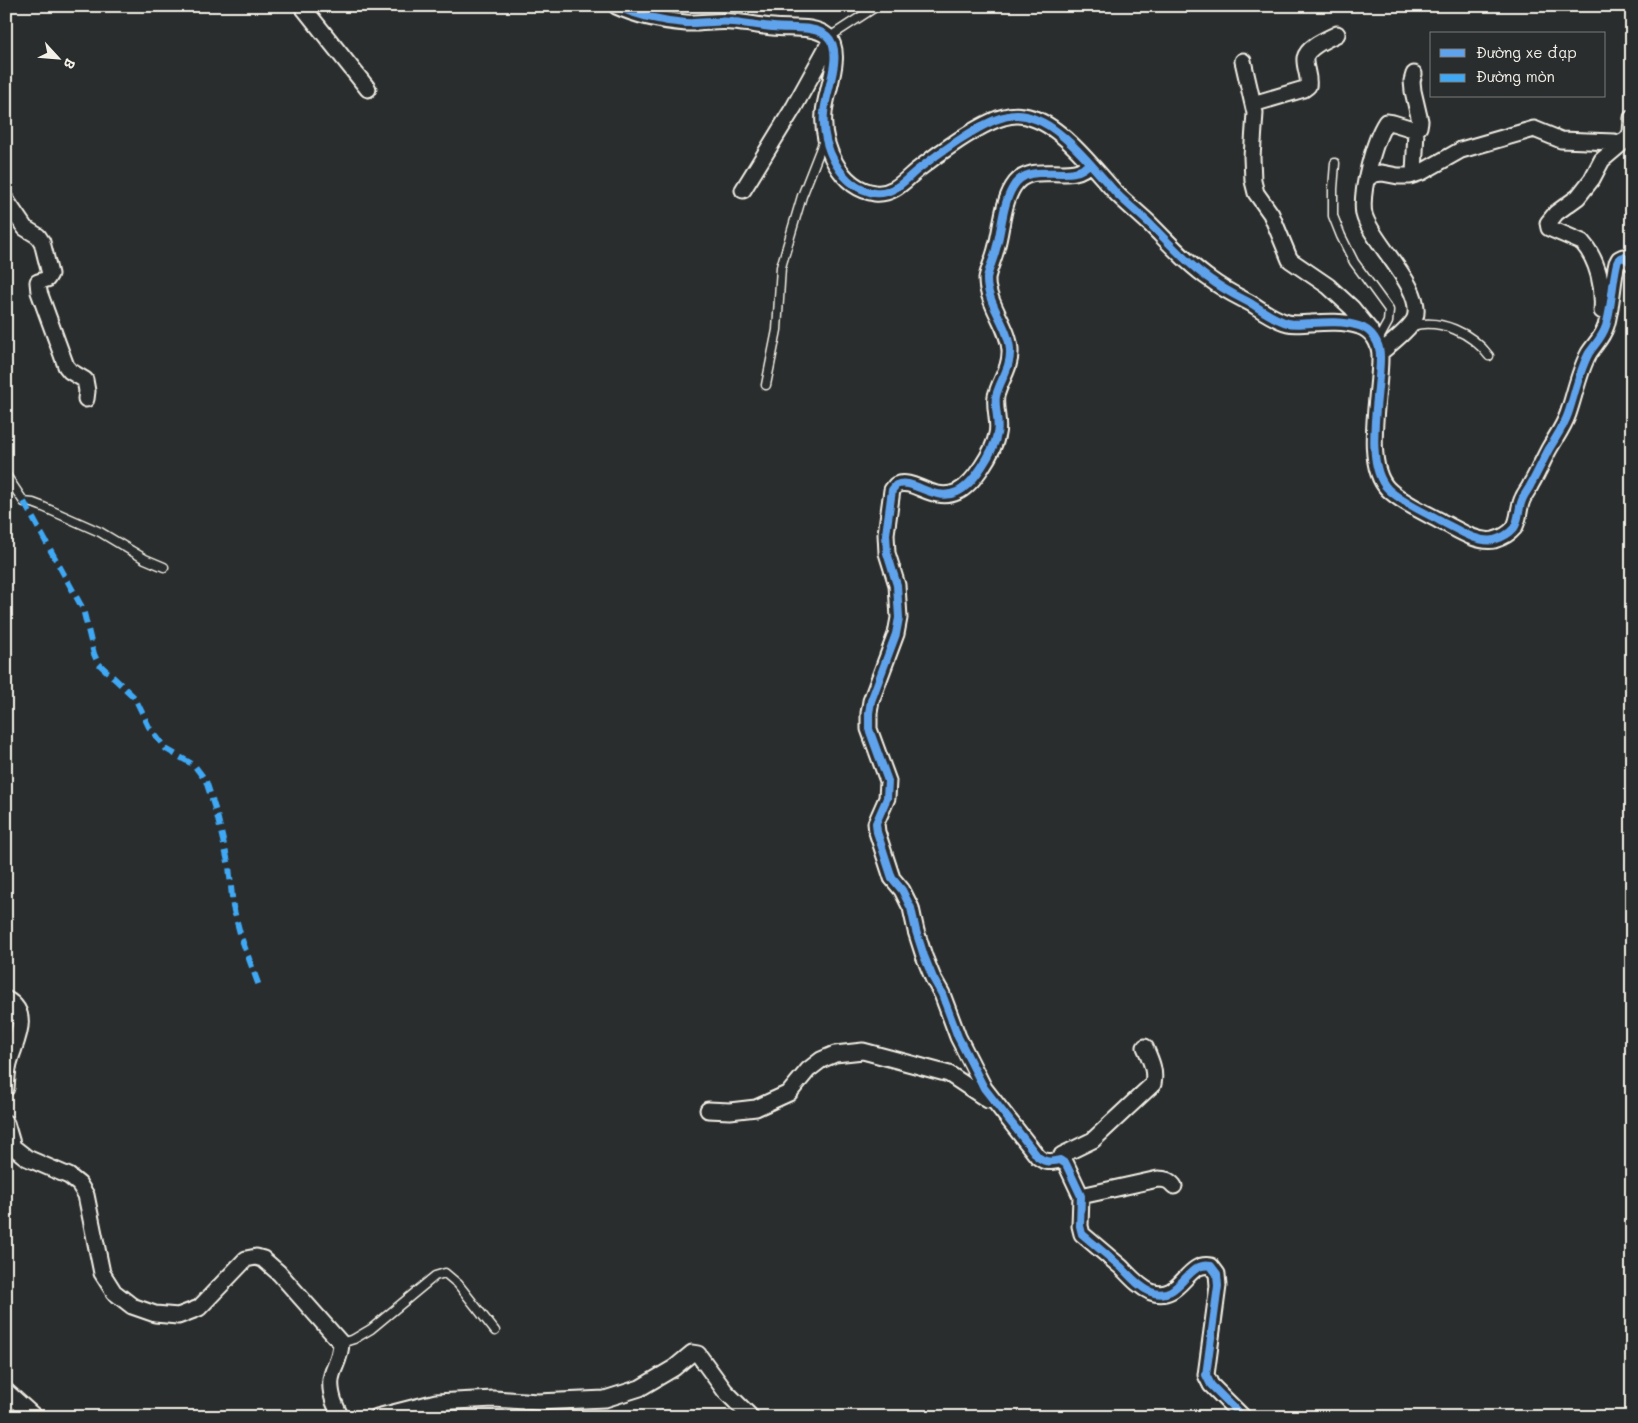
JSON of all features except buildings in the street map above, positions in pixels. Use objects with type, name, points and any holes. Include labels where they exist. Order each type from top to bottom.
[{"type":"street","points":[[302,6],[368,89]]},
{"type":"street","points":[[616,6],[652,18],[688,23],[731,21],[808,30],[824,34],[830,39],[834,50],[834,63],[823,116],[826,136],[840,172],[856,185],[875,193],[887,192],[899,186],[915,172],[986,124],[1006,116],[1018,115],[1033,118],[1050,126],[1089,163],[1120,198],[1188,262],[1213,282],[1288,323],[1337,322],[1360,326],[1376,342]]},
{"type":"street","points":[[1253,104],[1304,89],[1308,86],[1305,58],[1316,46],[1337,34]]},
{"type":"street","points":[[743,190],[794,107],[830,39]]},
{"type":"street","points":[[1243,61],[1255,113],[1252,158],[1253,181],[1256,193],[1271,214],[1290,260],[1320,280],[1352,308],[1376,342],[1374,445],[1377,465],[1381,479],[1388,489],[1422,511],[1469,535],[1489,541],[1501,538],[1512,531],[1517,524],[1522,498],[1530,488],[1545,456],[1568,417],[1589,354],[1599,342],[1604,331],[1609,312],[1616,263],[1623,257],[1632,263]]},
{"type":"street","points":[[1414,74],[1412,81],[1413,91],[1420,121],[1419,127],[1416,130],[1414,174]]},
{"type":"street","points":[[1599,342],[1602,301],[1597,269],[1589,251],[1582,242],[1549,228],[1548,223],[1556,212],[1578,197],[1592,180],[1602,160],[1628,138],[1631,133],[1632,118]]},
{"type":"street","points":[[1376,342],[1408,327],[1414,320],[1417,309],[1396,264],[1371,228],[1364,214],[1367,179],[1375,146],[1386,122],[1416,130]]},
{"type":"street","points":[[1367,179],[1374,174],[1382,173],[1398,176],[1422,172],[1461,150],[1534,129],[1561,140],[1614,142],[1621,144]]},
{"type":"street","points":[[1089,163],[1081,170],[1059,173],[1041,172],[1020,179],[1014,186],[1008,200],[997,248],[987,279],[988,289],[1010,348],[1008,369],[996,396],[997,435],[977,475],[968,486],[948,496],[936,495],[906,483],[896,485],[892,490],[886,534],[887,553],[897,585],[899,618],[896,634],[871,700],[869,713],[869,729],[888,781],[887,798],[876,823],[877,832],[892,878],[902,890],[911,908],[916,931],[933,978],[942,994],[958,1037],[984,1088],[1038,1157],[1048,1162],[1060,1160],[1066,1164],[1081,1196],[1080,1226],[1082,1234],[1139,1285],[1152,1292],[1162,1294],[1172,1292],[1196,1269],[1205,1264],[1211,1266],[1217,1274],[1218,1286],[1206,1375],[1211,1385],[1243,1417]]},
{"type":"street","points":[[6,200],[25,228],[38,236],[42,242],[50,274],[47,279],[38,282],[40,292],[66,366],[70,371],[85,380],[86,399]]},
{"type":"street","points":[[1337,322],[1343,312],[1345,302]]},
{"type":"street","points":[[6,1000],[20,1014],[20,1033],[9,1062],[6,1088]]},
{"type":"street","points":[[1060,1160],[1062,1155],[1093,1140],[1153,1084],[1154,1076],[1145,1046]]},
{"type":"street","points":[[708,1110],[730,1111],[756,1108],[789,1093],[808,1070],[821,1060],[834,1054],[863,1051],[949,1074],[970,1087],[984,1099],[988,1100],[991,1097]]},
{"type":"street","points":[[6,1123],[13,1147],[27,1158],[69,1176],[79,1184],[86,1195],[102,1273],[114,1292],[132,1306],[155,1314],[178,1316],[199,1308],[246,1260],[256,1257],[263,1259],[279,1273],[341,1343],[340,1352],[331,1375],[330,1389],[341,1417]]},
{"type":"street","points":[[1081,1196],[1158,1179],[1171,1182],[1174,1186]]},
{"type":"street","points":[[377,1417],[436,1402],[494,1399],[538,1402],[605,1399],[640,1388],[674,1368],[692,1353],[698,1354],[724,1391],[751,1417]]},
{"type":"street","points":[[6,1391],[35,1417]]},
{"type":"lane","points":[[830,39],[876,6]]},
{"type":"lane","points":[[766,385],[777,330],[782,267],[802,196],[826,136]]},
{"type":"lane","points":[[1335,163],[1333,216],[1354,262],[1389,310],[1388,322],[1376,342]]},
{"type":"lane","points":[[1408,327],[1421,323],[1444,326],[1461,332],[1475,340],[1489,356]]},
{"type":"lane","points":[[6,475],[24,502],[33,502],[100,532],[145,559],[164,567]]},
{"type":"lane","points":[[341,1343],[354,1339],[371,1329],[435,1276],[445,1273],[458,1284],[495,1331]]},
{"type":"marked path","points":[[24,502],[83,609],[98,663],[135,698],[149,727],[166,749],[194,765],[206,781],[217,815],[229,866],[233,907],[241,937],[259,986]]},
{"type":"cycle path","points":[[616,6],[650,18],[668,21],[686,23],[727,22],[801,28],[815,30],[827,36],[832,43],[834,62],[824,113],[826,138],[835,163],[843,174],[852,183],[875,193],[893,190],[946,148],[994,120],[1020,115],[1046,124],[1068,141],[1117,194],[1188,261],[1221,287],[1283,322],[1294,324],[1347,323],[1368,331],[1377,342],[1380,351],[1374,444],[1380,477],[1393,494],[1407,503],[1460,532],[1480,539],[1494,540],[1502,537],[1514,528],[1524,496],[1566,418],[1589,353],[1606,326],[1617,263],[1623,257],[1632,263]]},
{"type":"cycle path","points":[[1089,163],[1082,169],[1073,172],[1030,174],[1021,179],[1009,194],[987,281],[990,297],[1007,335],[1010,356],[996,396],[998,429],[995,441],[982,467],[963,488],[948,495],[932,493],[903,483],[896,485],[892,490],[886,534],[887,553],[897,585],[899,618],[896,634],[871,701],[869,713],[869,729],[888,781],[887,798],[876,823],[877,832],[892,878],[902,890],[911,908],[916,931],[933,978],[942,994],[958,1037],[984,1088],[1038,1157],[1048,1162],[1060,1160],[1066,1164],[1081,1196],[1080,1226],[1082,1234],[1139,1284],[1151,1292],[1161,1294],[1170,1292],[1195,1269],[1202,1266],[1211,1266],[1217,1274],[1218,1286],[1206,1375],[1211,1385],[1243,1417]]}]
